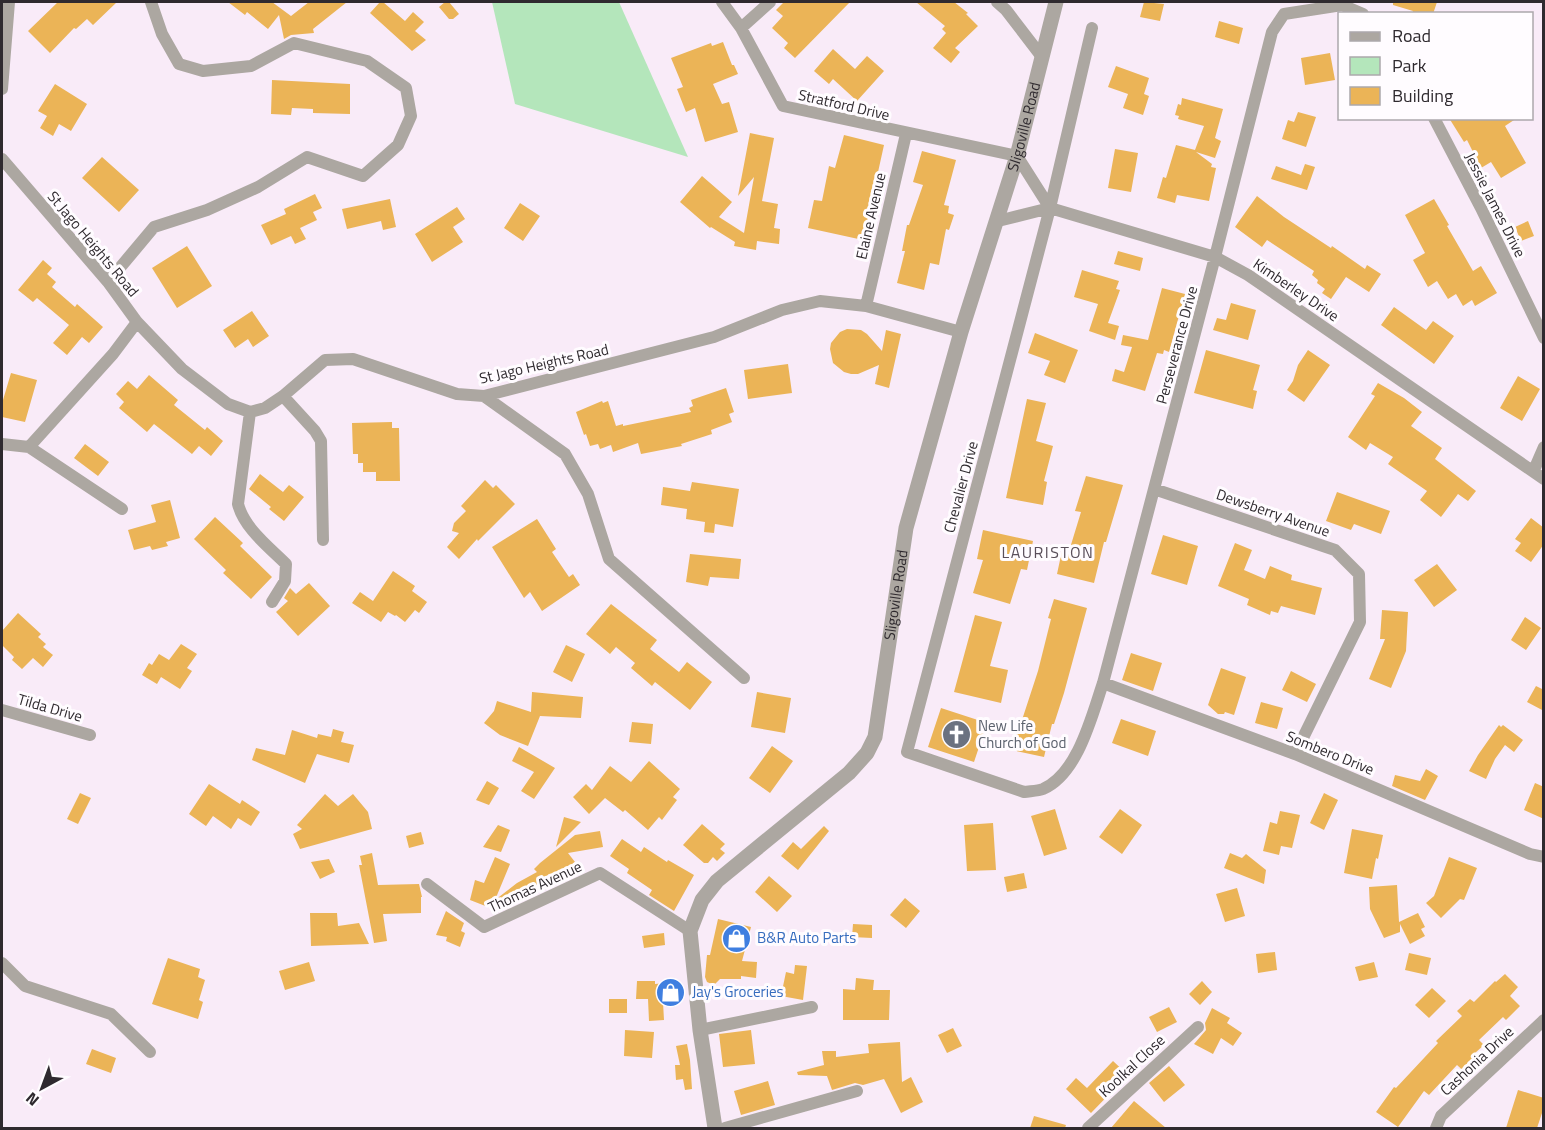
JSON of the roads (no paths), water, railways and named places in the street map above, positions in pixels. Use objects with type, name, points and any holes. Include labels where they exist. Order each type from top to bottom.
[{"type":"street","points":[[2,89],[9,2]]},
{"type":"street","points":[[108,282],[154,227],[207,210],[258,188],[307,157],[363,176],[398,145],[411,116],[406,88],[367,61],[294,43],[251,66],[203,71],[179,64],[162,34],[151,2]]},
{"type":"street","name":"Stratford Drive","points":[[722,2],[741,28],[783,106],[1017,156]]},
{"type":"street","points":[[741,28],[770,2]]},
{"type":"street","points":[[998,2],[1042,57]]},
{"type":"street","name":"Sligoville Road","points":[[715,1128],[700,1030],[690,932],[702,900],[717,881],[849,773],[867,753],[875,737],[906,528],[961,332],[1017,156],[1056,2]]},
{"type":"street","name":"Perseverance Drive","points":[[1083,741],[1103,683],[1272,32],[1284,14],[1342,4],[1359,12]]},
{"type":"street","name":"Chevalier Drive","points":[[1083,741],[1065,772],[1044,789],[1024,792],[907,752],[1050,208],[1092,28]]},
{"type":"street","name":"Jessie James Drive","points":[[1435,120],[1482,208],[1544,338]]},
{"type":"street","name":"Elaine Avenue","points":[[866,306],[906,134]]},
{"type":"street","points":[[998,221],[1050,208],[1017,156]]},
{"type":"street","name":"St Jago Heights Road","points":[[2,159],[108,282],[137,322],[182,369],[228,404],[250,412],[265,408],[326,360],[353,359],[458,394],[484,396],[714,337],[782,310],[820,301],[866,306],[961,332]]},
{"type":"street","name":"Kimberley Drive","points":[[1050,208],[1215,257],[1248,275],[1539,475]]},
{"type":"street","points":[[29,447],[113,354],[137,322]]},
{"type":"street","points":[[282,396],[315,431],[321,441],[323,540]]},
{"type":"street","points":[[484,396],[565,454],[588,494],[609,559],[744,678]]},
{"type":"street","points":[[250,412],[238,504],[240,512],[251,528],[286,564],[285,581],[272,602]]},
{"type":"street","points":[[2,444],[29,447],[122,509]]},
{"type":"street","points":[[1539,475],[1544,447]]},
{"type":"street","name":"Dewsberry Avenue","points":[[1154,489],[1335,550],[1359,574],[1360,622],[1296,754]]},
{"type":"street","name":"Sombero Drive","points":[[1103,683],[1296,754],[1519,849],[1544,857]]},
{"type":"street","name":"Tilda Drive","points":[[2,710],[90,735]]},
{"type":"street","name":"Thomas Avenue","points":[[427,885],[484,927],[600,873],[690,932]]},
{"type":"street","points":[[2,963],[25,987],[111,1014],[150,1052]]},
{"type":"street","points":[[700,1030],[812,1007]]},
{"type":"street","name":"Cashonia Drive","points":[[1436,1128],[1441,1116],[1544,1020]]},
{"type":"street","name":"Koolkal Close","points":[[1088,1128],[1198,1027]]},
{"type":"street","points":[[725,1128],[857,1091]]},
{"type":"place","name":"New Life Church of God","points":[[957,735]]},
{"type":"place","name":"B&R Auto Parts","points":[[736,938]]},
{"type":"place","name":"Jay's Groceries","points":[[671,992]]},
{"type":"district","name":"LAURISTON","points":[[1048,552]]}]
